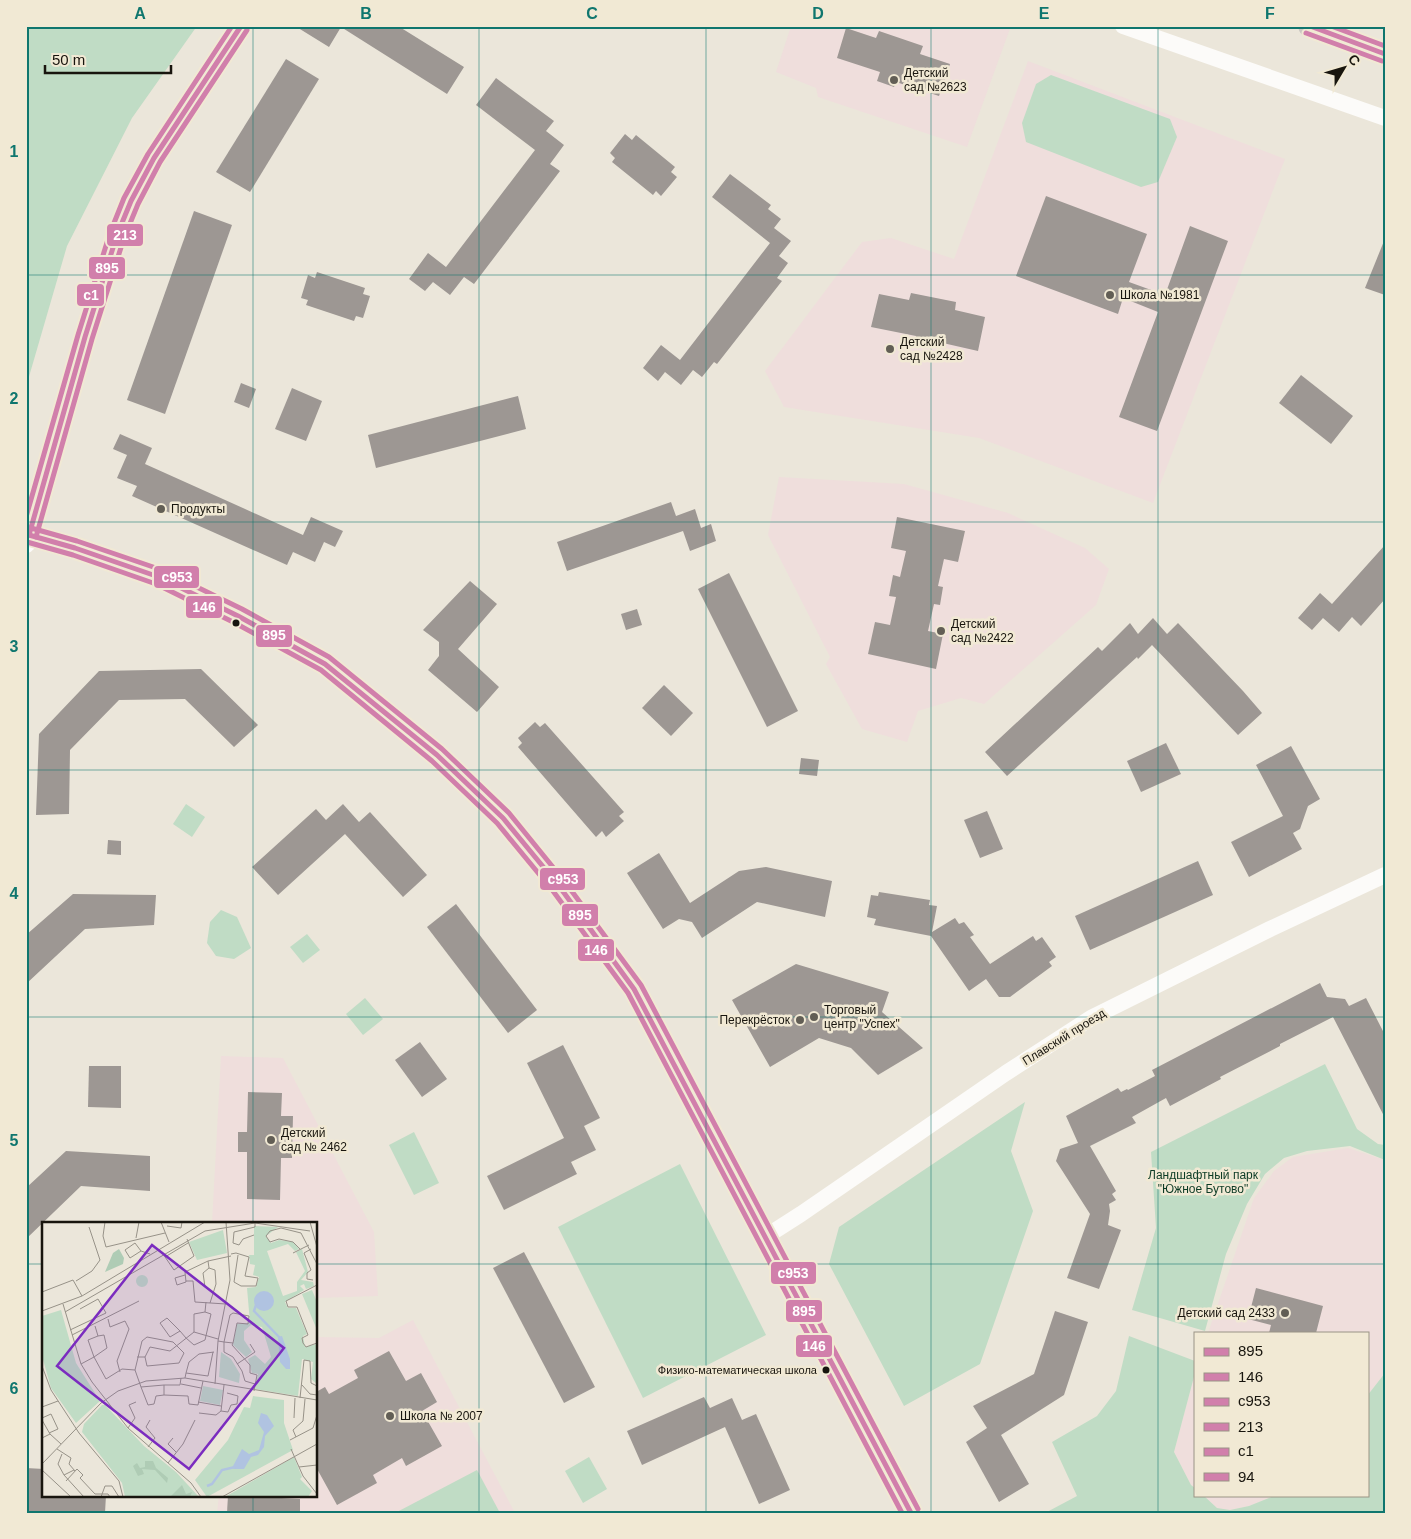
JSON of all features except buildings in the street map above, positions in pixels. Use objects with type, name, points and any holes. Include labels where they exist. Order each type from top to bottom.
[{"type":"main road","points":[[1308,26],[1385,54]]},
{"type":"street","points":[[241,26],[154,158],[131,202],[117,235],[84,337],[27,537],[75,548],[159,577],[238,616],[325,664],[437,755],[503,818],[559,886],[634,989],[911,1513]]},
{"type":"street","points":[[1123,26],[1385,118]]},
{"type":"street","name":"Плавский проезд","points":[[765,1236],[801,1214],[1006,1073],[1091,1018],[1270,929],[1385,875]]},
{"type":"shaded area","name":"Детский сад №2623","points":[[791,26],[1011,26],[967,147],[818,97],[816,88],[776,72]]},
{"type":"shaded area","name":"Школа №1981","points":[[1028,61],[1285,159],[1153,503],[979,438],[784,407],[765,371],[862,242],[891,238],[954,259]]},
{"type":"shaded area","name":"Детский сад №2422","points":[[779,477],[904,484],[1008,513],[1085,548],[1109,569],[1096,605],[984,704],[961,698],[918,711],[907,742],[862,729],[826,664],[830,657],[768,535]]},
{"type":"shaded area","name":"Детский сад № 2462","points":[[221,1056],[283,1058],[374,1232],[378,1296],[318,1298],[318,1222],[212,1222]]},
{"type":"shaded area","points":[[1348,1148],[1385,1160],[1385,1373],[1368,1395],[1368,1332],[1208,1332],[1254,1198],[1274,1171],[1293,1157]]},
{"type":"shaded area","name":"Школа № 2007","points":[[413,1320],[515,1513],[217,1513],[219,1496],[318,1496],[318,1337],[379,1338]]},
{"type":"shaded area","points":[[1194,1377],[1194,1487],[1174,1452]]},
{"type":"shaded area","points":[[1204,1496],[1274,1496],[1249,1506],[1230,1510],[1217,1508]]},
{"type":"green space","points":[[26,26],[197,26],[132,118],[67,246],[26,387]]},
{"type":"green space","points":[[1051,75],[1170,119],[1177,137],[1158,182],[1141,187],[1026,142],[1022,123],[1036,84]]},
{"type":"green space","points":[[186,804],[205,817],[192,837],[173,824]]},
{"type":"green space","points":[[221,910],[237,917],[251,948],[234,959],[216,956],[207,943],[210,922]]},
{"type":"green space","points":[[307,934],[320,950],[303,963],[290,947]]},
{"type":"green space","points":[[365,998],[383,1019],[363,1035],[346,1014]]},
{"type":"green space","name":"Ландшафтный парк \"Южное Бутово\"","points":[[1325,1064],[1357,1129],[1378,1144],[1385,1145],[1385,1160],[1350,1146],[1307,1151],[1284,1158],[1265,1174],[1247,1204],[1226,1254],[1205,1331],[1132,1310],[1156,1228],[1151,1152]]},
{"type":"green space","points":[[1025,1102],[1011,1151],[1033,1211],[980,1364],[904,1406],[829,1264],[839,1227]]},
{"type":"green space","points":[[414,1132],[439,1183],[414,1195],[389,1145]]},
{"type":"green space","points":[[680,1164],[766,1335],[643,1398],[558,1227]]},
{"type":"green space","points":[[1129,1336],[1194,1361],[1194,1377],[1174,1452],[1194,1487],[1194,1496],[1204,1496],[1217,1508],[1230,1510],[1249,1506],[1274,1496],[1368,1496],[1368,1395],[1385,1373],[1385,1513],[1045,1513],[1077,1496],[1052,1442],[1097,1416],[1116,1391]]},
{"type":"green space","points":[[589,1457],[607,1489],[583,1503],[565,1471]]},
{"type":"green space","points":[[477,1470],[500,1513],[395,1513]]},
{"type":"transit line","name":"с1","points":[[26,517],[78,335],[110,233],[124,198],[148,154],[232,26]]},
{"type":"transit line","name":"895","points":[[29,535],[85,337],[117,235],[131,201],[154,158],[241,26]]},
{"type":"transit line","name":"94","points":[[1310,26],[1385,54]]},
{"type":"transit line","name":"с1","points":[[1331,26],[1385,46]]},
{"type":"transit line","name":"213","points":[[36,537],[92,339],[124,238],[138,204],[160,162],[247,30]]},
{"type":"transit line","name":"213","points":[[1306,33],[1382,61]]},
{"type":"transit line","name":"с953","points":[[31,528],[77,541],[162,570],[242,609],[329,657],[442,749],[509,813],[565,882],[641,985],[918,1509]]},
{"type":"transit line","name":"895","points":[[29,535],[75,548],[159,577],[238,616],[325,664],[437,755],[503,818],[559,886],[634,989],[911,1513]]},
{"type":"transit line","name":"146","points":[[27,542],[73,555],[156,584],[235,623],[321,670],[432,761],[497,823],[553,891],[628,993],[902,1513]]},
{"type":"place","name":"Детский сад №2623","points":[[894,80]]},
{"type":"place","name":"Школа №1981","points":[[1110,295]]},
{"type":"place","name":"Детский сад №2428","points":[[890,349]]},
{"type":"place","name":"Продукты","points":[[161,509]]},
{"type":"place","name":"Детский сад №2422","points":[[941,631]]},
{"type":"place","name":"Торговый центр \"Успех\"","points":[[814,1017]]},
{"type":"place","name":"Перекрёсток","points":[[800,1020]]},
{"type":"place","name":"Детский сад № 2462","points":[[271,1140]]},
{"type":"place","name":"Детский сад 2433","points":[[1285,1313]]},
{"type":"place","name":"Физико-математическая школа","points":[[826,1370]]},
{"type":"place","name":"Школа № 2007","points":[[390,1416]]}]
